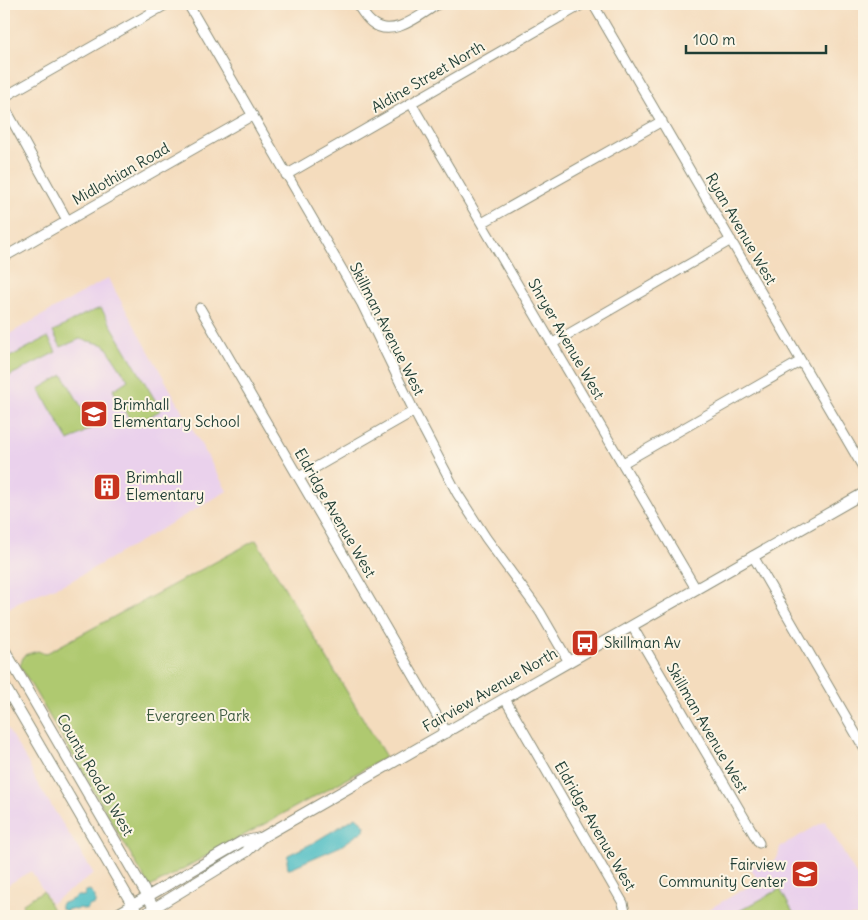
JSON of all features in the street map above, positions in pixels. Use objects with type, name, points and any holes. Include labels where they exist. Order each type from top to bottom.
[{"type":"street","points":[[4,98],[167,4]]},
{"type":"street","name":"Skillman Avenue West","points":[[188,4],[362,304],[414,411],[459,496],[486,538],[533,602],[569,662]]},
{"type":"street","points":[[356,4],[370,22],[380,27],[393,28],[399,27],[438,4]]},
{"type":"street","name":"Aldine Street North","points":[[286,175],[584,4]]},
{"type":"street","name":"Ryan Avenue West","points":[[593,4],[864,469]]},
{"type":"street","name":"Shryer Avenue West","points":[[411,103],[696,589]]},
{"type":"street","points":[[4,106],[67,220]]},
{"type":"street","name":"Midlothian Road","points":[[4,257],[253,115]]},
{"type":"street","points":[[482,223],[662,121]]},
{"type":"street","points":[[553,343],[731,240]]},
{"type":"street","name":"Eldridge Avenue West","points":[[200,308],[447,733]]},
{"type":"street","points":[[623,463],[802,361]]},
{"type":"street","points":[[299,477],[414,411]]},
{"type":"street","name":"Fairview Avenue North","points":[[140,916],[157,912],[246,852],[261,838],[864,492]]},
{"type":"street","points":[[753,556],[864,748]]},
{"type":"street","name":"Skillman Avenue West","points":[[632,626],[759,844]]},
{"type":"street","name":"County Road B West","points":[[4,649],[157,912]]},
{"type":"street","points":[[4,685],[140,916]]},
{"type":"street","name":"Eldridge Avenue West","points":[[505,699],[623,903],[626,916]]},
{"type":"street","name":"Fairview Avenue North","points":[[114,916],[241,842],[261,838]]},
{"type":"shaded area","name":"Brimhall Elementary School","points":[[108,278],[227,491],[71,581],[22,600],[4,611],[4,337]]},
{"type":"shaded area","points":[[4,723],[28,763],[36,781],[94,874],[51,903],[31,871],[4,887]]},
{"type":"shaded area","name":"Fairview Community Center","points":[[825,821],[864,888],[864,916],[697,916],[758,881],[749,865],[758,868],[772,862],[778,856],[780,847]]},
{"type":"green space","points":[[101,308],[161,410],[133,426],[113,390],[128,380],[105,345],[80,339],[61,347],[53,332],[83,315]]},
{"type":"green space","points":[[48,337],[56,352],[9,376],[4,367],[4,360]]},
{"type":"green space","points":[[63,375],[93,427],[69,441],[39,389]]},
{"type":"green space","name":"Evergreen Park","points":[[256,540],[386,757],[150,887],[20,666],[24,655],[38,651],[45,654]]},
{"type":"green space","points":[[780,889],[795,916],[730,916]]},
{"type":"green space","points":[[43,891],[56,916],[23,916],[20,911],[23,903]]},
{"type":"water","points":[[356,817],[365,825],[364,830],[341,846],[288,869],[288,855],[311,844]]},
{"type":"water","points":[[90,890],[95,897],[95,904],[89,906],[86,910],[80,908],[76,910],[68,909],[67,911],[61,909],[61,904],[76,896],[84,896],[86,891]]},
{"type":"place","name":"Brimhall Elementary School","points":[[94,414]]},
{"type":"place","name":"Brimhall Elementary","points":[[107,487]]},
{"type":"place","name":"Skillman Av","points":[[585,643]]},
{"type":"place","name":"Fairview Community Center","points":[[805,874]]}]
